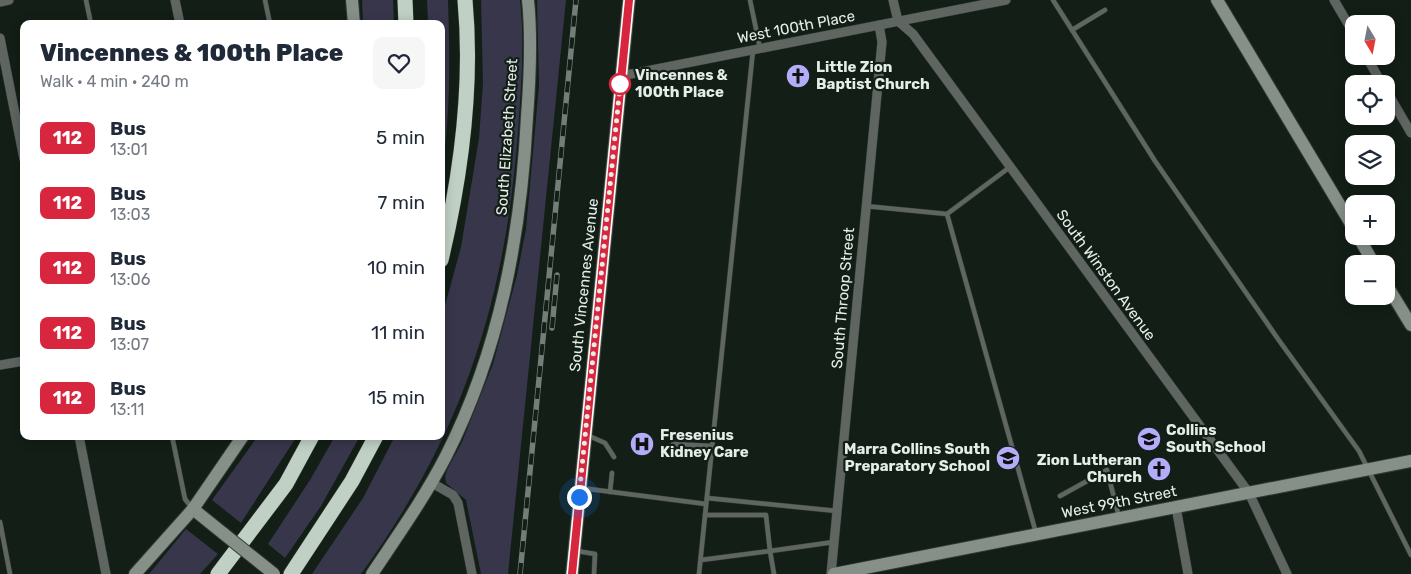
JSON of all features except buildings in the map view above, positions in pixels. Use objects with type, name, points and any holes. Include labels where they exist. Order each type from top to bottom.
[{"type":"highway","points":[[405,0],[406,20]]},
{"type":"highway","points":[[445,238],[462,142],[466,80],[464,0]]},
{"type":"highway","points":[[218,574],[286,484],[310,440]]},
{"type":"highway","points":[[291,574],[348,489],[374,440]]},
{"type":"street","points":[[0,2],[9,0]]},
{"type":"street","points":[[175,0],[179,20]]},
{"type":"street","points":[[352,0],[354,20]]},
{"type":"street","name":"South Elizabeth Street","points":[[372,574],[432,483],[478,386],[505,297],[523,189],[530,68],[528,0]]},
{"type":"street","name":"South Vincennes Avenue","points":[[572,574],[629,0]]},
{"type":"street","points":[[893,0],[897,8],[898,21]]},
{"type":"street","name":"West 100th Place","points":[[621,76],[1006,0]]},
{"type":"street","points":[[1216,0],[1345,214]]},
{"type":"street","points":[[1334,0],[1345,19]]},
{"type":"street","name":"South Winston Avenue","points":[[898,21],[913,34],[1249,493],[1288,574]]},
{"type":"street","name":"South Throop Street","points":[[836,574],[834,542],[882,42],[878,25]]},
{"type":"street","points":[[0,38],[20,138]]},
{"type":"street","points":[[1395,105],[1411,133]]},
{"type":"street","points":[[1395,299],[1411,325]]},
{"type":"street","points":[[0,365],[20,362]]},
{"type":"street","points":[[80,440],[106,574]]},
{"type":"street","points":[[135,574],[193,509],[240,440]]},
{"type":"street","name":"West 99th Street","points":[[836,574],[1411,461]]},
{"type":"street","points":[[432,483],[453,495],[458,503],[472,574]]},
{"type":"street","points":[[1176,507],[1188,574]]},
{"type":"street","points":[[193,509],[274,574]]},
{"type":"lane","points":[[86,0],[90,20]]},
{"type":"lane","points":[[265,0],[269,20]]},
{"type":"lane","points":[[699,574],[757,49],[750,0]]},
{"type":"lane","points":[[1053,0],[1155,160],[1278,339],[1359,452],[1411,555]]},
{"type":"lane","points":[[1072,30],[1105,10]]},
{"type":"lane","points":[[865,206],[947,214],[1010,167]]},
{"type":"lane","points":[[947,214],[1037,534]]},
{"type":"lane","points":[[585,433],[605,443],[614,457]]},
{"type":"lane","points":[[173,440],[185,499],[193,509]]},
{"type":"lane","points":[[673,444],[712,446]]},
{"type":"lane","points":[[1060,496],[1107,470],[1120,518]]},
{"type":"lane","points":[[610,492],[612,473]]},
{"type":"lane","points":[[580,488],[706,504]]},
{"type":"lane","points":[[707,498],[837,512]]},
{"type":"lane","points":[[705,514],[766,515],[774,574]]},
{"type":"lane","points":[[0,522],[10,574]]},
{"type":"lane","points":[[701,560],[834,542]]},
{"type":"lane","points":[[574,551],[595,554],[594,574]]},
{"type":"shaded area","points":[[362,0],[393,0],[394,20],[363,20]]},
{"type":"shaded area","points":[[427,0],[448,0],[449,66],[445,146],[445,20],[428,20]]},
{"type":"shaded area","points":[[481,0],[520,0],[522,66],[518,132],[512,194],[502,254],[489,310],[473,365],[445,432],[445,305],[461,247],[479,138],[483,83]]},
{"type":"shaded area","points":[[537,0],[566,0],[508,574],[481,574],[466,500],[446,483],[445,476],[462,442],[493,364],[517,275],[526,229],[539,85]]},
{"type":"shaded area","points":[[255,440],[294,440],[241,523],[212,500]]},
{"type":"shaded area","points":[[333,440],[358,440],[321,506],[285,558],[268,544],[310,480]]},
{"type":"shaded area","points":[[393,440],[441,440],[396,522],[361,574],[312,574],[363,498]]},
{"type":"shaded area","points":[[186,529],[218,554],[200,574],[149,574]]},
{"type":"railway","points":[[520,574],[576,0]]},
{"type":"railway","points":[[552,328],[557,275]]},
{"type":"bus line","name":"112","points":[[572,574],[629,0]]},
{"type":"place","name":"Little Zion Baptist Church","points":[[798,76]]},
{"type":"place","name":"Vincennes & 100th Place","points":[[620,84]]},
{"type":"place","name":"Collins South School","points":[[1149,439]]},
{"type":"place","name":"Fresenius Kidney Care","points":[[642,444]]},
{"type":"place","name":"Marra Collins South Preparatory School","points":[[1008,458]]},
{"type":"place","name":"Zion Lutheran Church","points":[[1159,469]]},
{"type":"route","points":[[579,497],[621,76],[620,84]]}]
